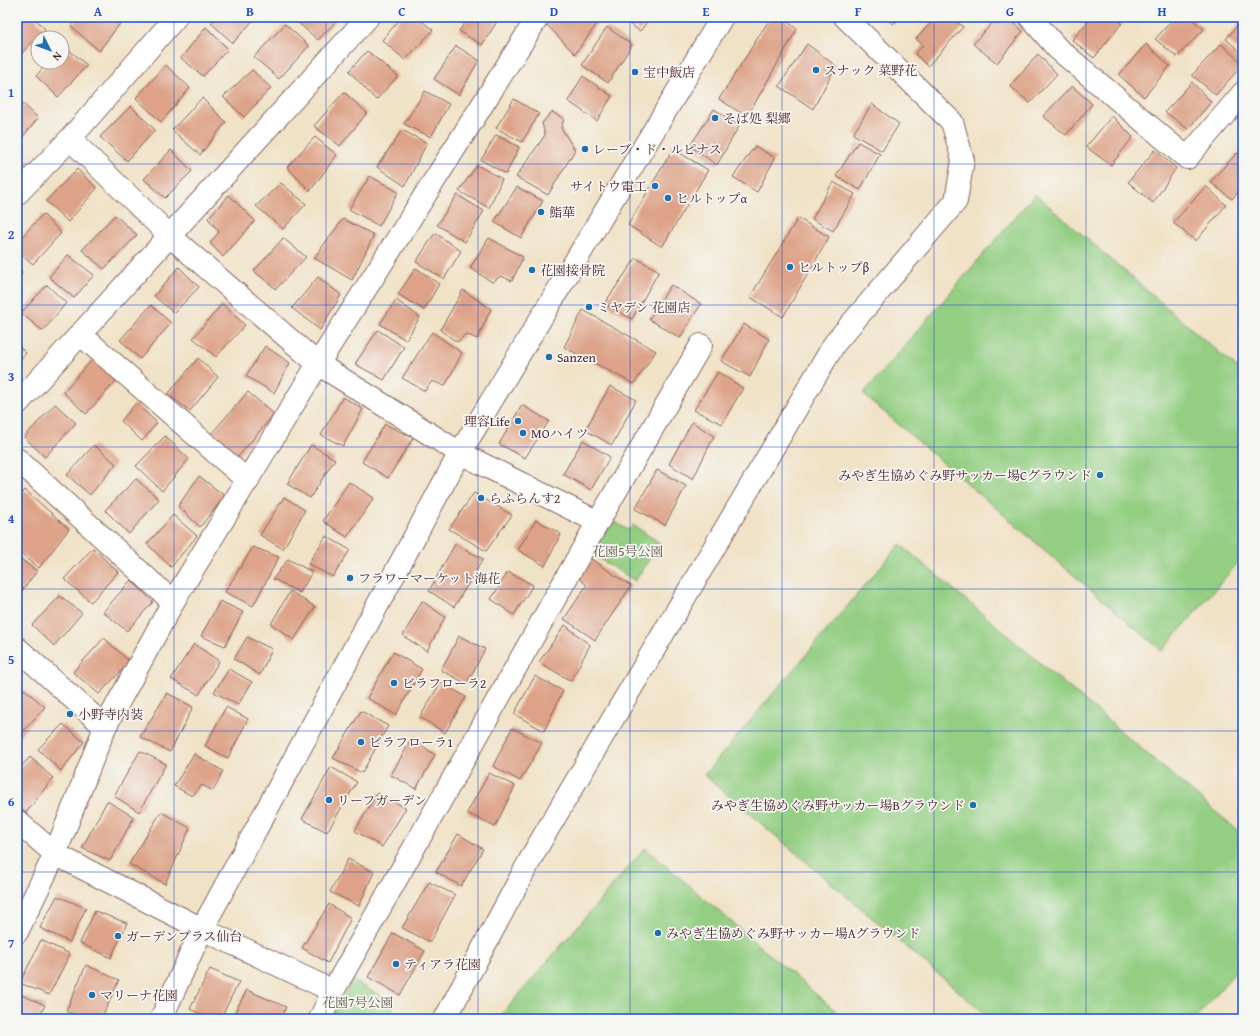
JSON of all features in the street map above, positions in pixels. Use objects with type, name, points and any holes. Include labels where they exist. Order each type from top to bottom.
[{"type":"street","points":[[17,194],[70,139],[176,17]]},
{"type":"street","points":[[17,404],[368,17]]},
{"type":"street","points":[[17,932],[55,854],[105,727],[173,602],[318,364],[538,17]]},
{"type":"street","points":[[161,1019],[202,929],[460,453],[722,17]]},
{"type":"street","points":[[445,1019],[536,849],[835,343],[956,201],[963,160],[952,122],[845,17]]},
{"type":"street","points":[[1030,17],[1057,48],[1187,158],[1243,94]]},
{"type":"street","points":[[70,139],[170,236],[318,364],[460,453],[598,522]]},
{"type":"street","points":[[80,334],[248,481]]},
{"type":"street","points":[[320,1019],[333,991],[598,522],[701,345]]},
{"type":"street","points":[[17,459],[173,602]]},
{"type":"street","points":[[17,648],[105,727]]},
{"type":"street","points":[[17,821],[55,854],[202,929],[333,991]]},
{"type":"green space","name":"みやぎ生協めぐみ野サッカー場Cグラウンド","points":[[1035,194],[1243,373],[1243,557],[1162,651],[863,394]]},
{"type":"green space","name":"花園5号公園","points":[[609,519],[628,530],[633,525],[660,543],[635,581],[590,553]]},
{"type":"green space","name":"みやぎ生協めぐみ野サッカー場Bグラウンド","points":[[900,544],[1243,835],[1243,963],[1195,1019],[991,1019],[704,775]]},
{"type":"green space","name":"みやぎ生協めぐみ野サッカー場Aグラウンド","points":[[645,848],[845,1019],[498,1019]]},
{"type":"green space","name":"花園7号公園","points":[[352,980],[395,1004],[388,1019],[331,1019]]},
{"type":"building","points":[[17,17],[33,17],[45,29],[30,30],[30,45],[18,57]]},
{"type":"building","points":[[79,17],[118,17],[122,21],[99,51],[71,26]]},
{"type":"building","points":[[217,17],[256,17],[233,43],[211,23]]},
{"type":"building","points":[[299,17],[340,17],[318,40],[296,21]]},
{"type":"building","points":[[402,17],[417,17],[433,30],[405,60],[382,40]]},
{"type":"building","points":[[469,17],[500,17],[482,45],[459,31]]},
{"type":"building","points":[[550,17],[602,17],[575,54],[545,23]]},
{"type":"building","points":[[619,17],[651,17],[640,31]]},
{"type":"building","points":[[771,17],[781,17],[797,29],[747,117],[719,99]]},
{"type":"building","points":[[885,17],[900,17],[893,24]]},
{"type":"building","points":[[936,17],[951,17],[963,27],[928,66],[915,54],[923,45],[916,39]]},
{"type":"building","points":[[998,17],[1007,17],[1023,31],[997,63],[973,44]]},
{"type":"building","points":[[1092,17],[1115,17],[1122,23],[1094,58],[1072,40]]},
{"type":"building","points":[[1175,17],[1190,17],[1204,29],[1177,57],[1155,39]]},
{"type":"building","points":[[1243,19],[1243,54],[1226,39]]},
{"type":"building","points":[[285,24],[309,46],[279,79],[254,57]]},
{"type":"building","points":[[206,27],[228,49],[203,76],[181,58]]},
{"type":"building","points":[[607,27],[632,45],[608,83],[582,65]]},
{"type":"building","points":[[807,44],[836,66],[813,109],[779,86]]},
{"type":"building","points":[[1146,44],[1170,66],[1144,97],[1119,75]]},
{"type":"building","points":[[1221,44],[1243,64],[1216,95],[1192,75]]},
{"type":"building","points":[[456,46],[479,60],[459,95],[434,79]]},
{"type":"building","points":[[70,51],[87,65],[58,97],[36,76],[41,70],[70,70]]},
{"type":"building","points":[[367,51],[398,76],[376,100],[349,71]]},
{"type":"building","points":[[1038,54],[1057,74],[1030,103],[1010,86]]},
{"type":"building","points":[[166,65],[190,88],[161,122],[136,98]]},
{"type":"building","points":[[252,70],[271,88],[244,117],[223,97]]},
{"type":"building","points":[[583,76],[612,96],[597,121],[568,101]]},
{"type":"building","points":[[1192,82],[1211,102],[1188,129],[1165,112]]},
{"type":"building","points":[[1072,86],[1092,104],[1066,135],[1043,116]]},
{"type":"building","points":[[425,91],[449,104],[431,137],[404,124]]},
{"type":"building","points":[[344,92],[367,113],[340,146],[314,126]]},
{"type":"building","points":[[17,98],[38,118],[17,144]]},
{"type":"building","points":[[202,98],[226,122],[200,155],[172,130]]},
{"type":"building","points":[[514,99],[539,114],[522,142],[496,128]]},
{"type":"building","points":[[872,104],[899,124],[882,151],[853,134]]},
{"type":"building","points":[[131,106],[155,130],[127,161],[100,137]]},
{"type":"building","points":[[714,109],[739,126],[717,165],[690,146]]},
{"type":"building","points":[[552,112],[564,119],[561,128],[575,150],[548,195],[516,177],[545,135],[542,123]]},
{"type":"building","points":[[1112,116],[1133,137],[1111,165],[1086,147]]},
{"type":"building","points":[[402,130],[427,143],[405,186],[377,167]]},
{"type":"building","points":[[496,135],[519,147],[506,174],[481,160]]},
{"type":"building","points":[[315,137],[337,155],[310,191],[287,167]]},
{"type":"building","points":[[858,142],[880,154],[860,190],[836,176]]},
{"type":"building","points":[[755,146],[775,158],[757,192],[733,177]]},
{"type":"building","name":"ヒルトップα","points":[[673,149],[708,170],[662,247],[628,225]]},
{"type":"building","points":[[171,150],[192,171],[165,198],[144,179]]},
{"type":"building","points":[[1155,150],[1176,168],[1153,203],[1128,182]]},
{"type":"building","points":[[1237,153],[1243,158],[1243,187],[1232,199],[1210,182]]},
{"type":"building","points":[[477,165],[502,179],[489,208],[459,191]]},
{"type":"building","points":[[77,169],[97,188],[68,222],[46,201]]},
{"type":"building","points":[[370,176],[398,192],[379,226],[349,209]]},
{"type":"building","points":[[833,182],[855,194],[833,231],[812,219]]},
{"type":"building","points":[[281,183],[306,204],[283,229],[256,206]]},
{"type":"building","points":[[1206,186],[1226,205],[1196,241],[1173,223]]},
{"type":"building","points":[[517,187],[543,201],[521,238],[494,222]]},
{"type":"building","points":[[229,195],[255,221],[223,257],[210,243],[219,232],[208,218]]},
{"type":"building","points":[[457,195],[484,211],[465,242],[437,225]]},
{"type":"building","points":[[43,214],[61,233],[33,264],[17,250],[17,242]]},
{"type":"building","points":[[115,215],[137,235],[104,269],[82,250]]},
{"type":"building","name":"ヒルトップβ","points":[[798,218],[829,237],[783,317],[750,297]]},
{"type":"building","points":[[343,219],[374,235],[352,280],[314,258]]},
{"type":"building","points":[[435,233],[461,251],[444,279],[416,262]]},
{"type":"building","points":[[283,238],[306,257],[276,289],[254,271]]},
{"type":"building","points":[[489,238],[523,257],[512,281],[501,276],[492,282],[470,268]]},
{"type":"building","points":[[68,255],[94,275],[74,298],[49,277]]},
{"type":"building","points":[[636,258],[659,271],[632,319],[604,304]]},
{"type":"building","points":[[179,267],[199,287],[174,313],[154,296]]},
{"type":"building","points":[[17,268],[22,273],[17,280]]},
{"type":"building","points":[[416,268],[439,284],[424,310],[398,294]]},
{"type":"building","points":[[318,277],[341,295],[320,330],[292,308]]},
{"type":"building","points":[[47,285],[66,303],[43,331],[21,313]]},
{"type":"building","points":[[671,285],[701,304],[680,338],[649,319]]},
{"type":"building","points":[[463,290],[491,309],[477,339],[466,334],[457,342],[440,330]]},
{"type":"building","points":[[396,300],[420,317],[406,340],[380,324]]},
{"type":"building","points":[[222,304],[245,325],[216,357],[193,338]]},
{"type":"building","points":[[151,305],[171,323],[140,359],[120,340]]},
{"type":"building","points":[[583,310],[656,351],[634,384],[564,347]]},
{"type":"building","points":[[744,324],[769,339],[750,377],[721,361]]},
{"type":"building","points":[[378,330],[404,347],[384,380],[355,364]]},
{"type":"building","points":[[432,332],[462,353],[445,386],[432,381],[425,391],[402,378]]},
{"type":"building","points":[[17,345],[26,353],[17,363]]},
{"type":"building","points":[[265,346],[290,363],[274,393],[246,376]]},
{"type":"building","points":[[198,358],[218,377],[190,411],[168,394]]},
{"type":"building","points":[[93,359],[116,381],[86,414],[63,392]]},
{"type":"building","points":[[718,372],[743,388],[722,424],[694,410]]},
{"type":"building","points":[[610,386],[636,400],[612,445],[585,430]]},
{"type":"building","points":[[248,392],[274,414],[237,458],[210,435]]},
{"type":"building","points":[[343,397],[363,409],[343,446],[321,435]]},
{"type":"building","points":[[136,403],[157,423],[142,441],[121,421]]},
{"type":"building","points":[[55,404],[76,423],[45,457],[24,437]]},
{"type":"building","name":"MOハイツ","points":[[522,405],[549,421],[525,458],[499,444]]},
{"type":"building","points":[[692,422],[714,436],[693,479],[669,464]]},
{"type":"building","points":[[385,424],[413,438],[388,478],[362,462]]},
{"type":"building","points":[[165,436],[189,459],[162,491],[136,466]]},
{"type":"building","points":[[583,440],[610,457],[591,490],[563,474]]},
{"type":"building","points":[[94,445],[116,464],[90,495],[67,475]]},
{"type":"building","points":[[311,445],[335,459],[310,498],[287,484]]},
{"type":"building","points":[[657,470],[686,486],[665,525],[635,509]]},
{"type":"building","points":[[199,476],[225,496],[200,527],[178,506]]},
{"type":"building","points":[[136,479],[159,499],[129,534],[105,510]]},
{"type":"building","points":[[349,482],[374,498],[347,537],[323,521]]},
{"type":"building","points":[[25,490],[69,529],[39,568],[17,550],[17,535],[21,529],[17,525],[17,498]]},
{"type":"building","points":[[474,493],[512,515],[486,551],[449,529]]},
{"type":"building","points":[[284,497],[305,510],[283,549],[260,535]]},
{"type":"building","points":[[173,515],[197,536],[171,567],[147,544]]},
{"type":"building","points":[[536,520],[561,534],[545,566],[518,550]]},
{"type":"building","points":[[326,536],[350,550],[333,577],[308,564]]},
{"type":"building","points":[[455,544],[483,559],[454,607],[429,591]]},
{"type":"building","points":[[253,547],[279,557],[253,606],[225,592]]},
{"type":"building","points":[[93,548],[118,572],[91,602],[64,579]]},
{"type":"building","points":[[18,557],[37,571],[17,597],[17,558]]},
{"type":"building","points":[[588,557],[631,586],[595,640],[564,619],[587,585],[576,576]]},
{"type":"building","points":[[288,559],[312,572],[300,593],[273,579]]},
{"type":"building","points":[[508,572],[533,585],[514,615],[491,599]]},
{"type":"building","points":[[131,580],[153,602],[127,631],[103,612]]},
{"type":"building","points":[[290,591],[315,607],[294,640],[271,624]]},
{"type":"building","points":[[60,596],[82,613],[54,646],[32,625]]},
{"type":"building","points":[[220,601],[243,612],[225,646],[201,636]]},
{"type":"building","points":[[422,601],[445,617],[427,651],[403,636]]},
{"type":"building","points":[[565,625],[590,645],[571,681],[539,662]]},
{"type":"building","points":[[459,636],[485,649],[467,684],[441,670]]},
{"type":"building","points":[[247,637],[272,649],[260,675],[234,659]]},
{"type":"building","points":[[104,638],[130,662],[99,694],[73,672]]},
{"type":"building","points":[[194,644],[219,661],[199,695],[171,679]]},
{"type":"building","name":"ビラフローラ2","points":[[393,652],[422,669],[396,715],[367,698]]},
{"type":"building","points":[[229,669],[252,682],[238,705],[214,692]]},
{"type":"building","points":[[535,676],[563,691],[544,731],[514,714]]},
{"type":"building","points":[[441,682],[466,697],[445,733],[420,717]]},
{"type":"building","points":[[24,689],[45,707],[19,736],[17,734],[17,697]]},
{"type":"building","points":[[167,693],[193,707],[170,752],[140,737]]},
{"type":"building","points":[[226,707],[248,719],[228,758],[205,746]]},
{"type":"building","name":"ビラフローラ1","points":[[361,711],[388,726],[362,773],[333,758]]},
{"type":"building","points":[[63,724],[84,742],[61,771],[38,749]]},
{"type":"building","points":[[512,728],[542,743],[520,781],[493,766]]},
{"type":"building","points":[[412,738],[435,755],[416,789],[391,775]]},
{"type":"building","points":[[140,751],[166,764],[139,812],[114,796]]},
{"type":"building","points":[[194,754],[223,771],[213,791],[202,785],[192,796],[174,786]]},
{"type":"building","points":[[30,757],[53,778],[26,813],[17,803],[17,771]]},
{"type":"building","name":"リーフガーデン","points":[[331,767],[357,782],[327,832],[302,819]]},
{"type":"building","points":[[489,773],[515,786],[495,827],[467,813]]},
{"type":"building","points":[[377,793],[406,808],[382,847],[355,831]]},
{"type":"building","points":[[107,801],[134,817],[110,861],[82,848]]},
{"type":"building","points":[[161,812],[190,828],[165,884],[129,864]]},
{"type":"building","points":[[458,834],[483,849],[461,886],[436,872]]},
{"type":"building","points":[[348,859],[374,872],[359,906],[330,892]]},
{"type":"building","points":[[429,882],[455,895],[430,942],[402,928]]},
{"type":"building","points":[[57,896],[86,908],[70,942],[40,928]]},
{"type":"building","points":[[329,904],[351,918],[328,963],[302,948]]},
{"type":"building","points":[[95,911],[127,923],[111,958],[80,943]]},
{"type":"building","name":"ティアラ花園","points":[[393,933],[425,951],[400,995],[368,977]]},
{"type":"building","points":[[41,940],[70,954],[49,995],[20,983]]},
{"type":"building","name":"マリーナ花園","points":[[86,965],[119,980],[101,1019],[85,1019],[66,1011]]},
{"type":"building","points":[[210,969],[239,982],[220,1019],[211,1019],[190,1009]]},
{"type":"building","points":[[247,990],[286,1007],[281,1019],[231,1019]]},
{"type":"building","points":[[17,993],[45,1005],[38,1019],[17,1019]]},
{"type":"place","name":"スナック 菜野花","points":[[816,70]]},
{"type":"place","name":"宝中飯店","points":[[635,72]]},
{"type":"place","name":"そば処 梨郷","points":[[715,118]]},
{"type":"place","name":"レーブ・ド・ルピナス","points":[[585,149]]},
{"type":"place","name":"サイトウ電工","points":[[655,186]]},
{"type":"place","name":"ヒルトップα","points":[[668,198]]},
{"type":"place","name":"鮨華","points":[[541,212]]},
{"type":"place","name":"ヒルトップβ","points":[[790,267]]},
{"type":"place","name":"花園接骨院","points":[[532,270]]},
{"type":"place","name":"ミヤデン 花園店","points":[[589,307]]},
{"type":"place","name":"Sanzen","points":[[549,357]]},
{"type":"place","name":"理容Life","points":[[518,421]]},
{"type":"place","name":"MOハイツ","points":[[523,433]]},
{"type":"place","name":"みやぎ生協めぐみ野サッカー場Cグラウンド","points":[[1100,475]]},
{"type":"place","name":"らふらんす2","points":[[481,498]]},
{"type":"place","name":"フラワーマーケット海花","points":[[350,578]]},
{"type":"place","name":"ビラフローラ2","points":[[394,683]]},
{"type":"place","name":"小野寺内装","points":[[70,714]]},
{"type":"place","name":"ビラフローラ1","points":[[361,742]]},
{"type":"place","name":"リーフガーデン","points":[[329,800]]},
{"type":"place","name":"みやぎ生協めぐみ野サッカー場Bグラウンド","points":[[973,805]]},
{"type":"place","name":"みやぎ生協めぐみ野サッカー場Aグラウンド","points":[[658,933]]},
{"type":"place","name":"ガーデンプラス仙台","points":[[118,936]]},
{"type":"place","name":"ティアラ花園","points":[[396,964]]},
{"type":"place","name":"マリーナ花園","points":[[92,995]]}]
